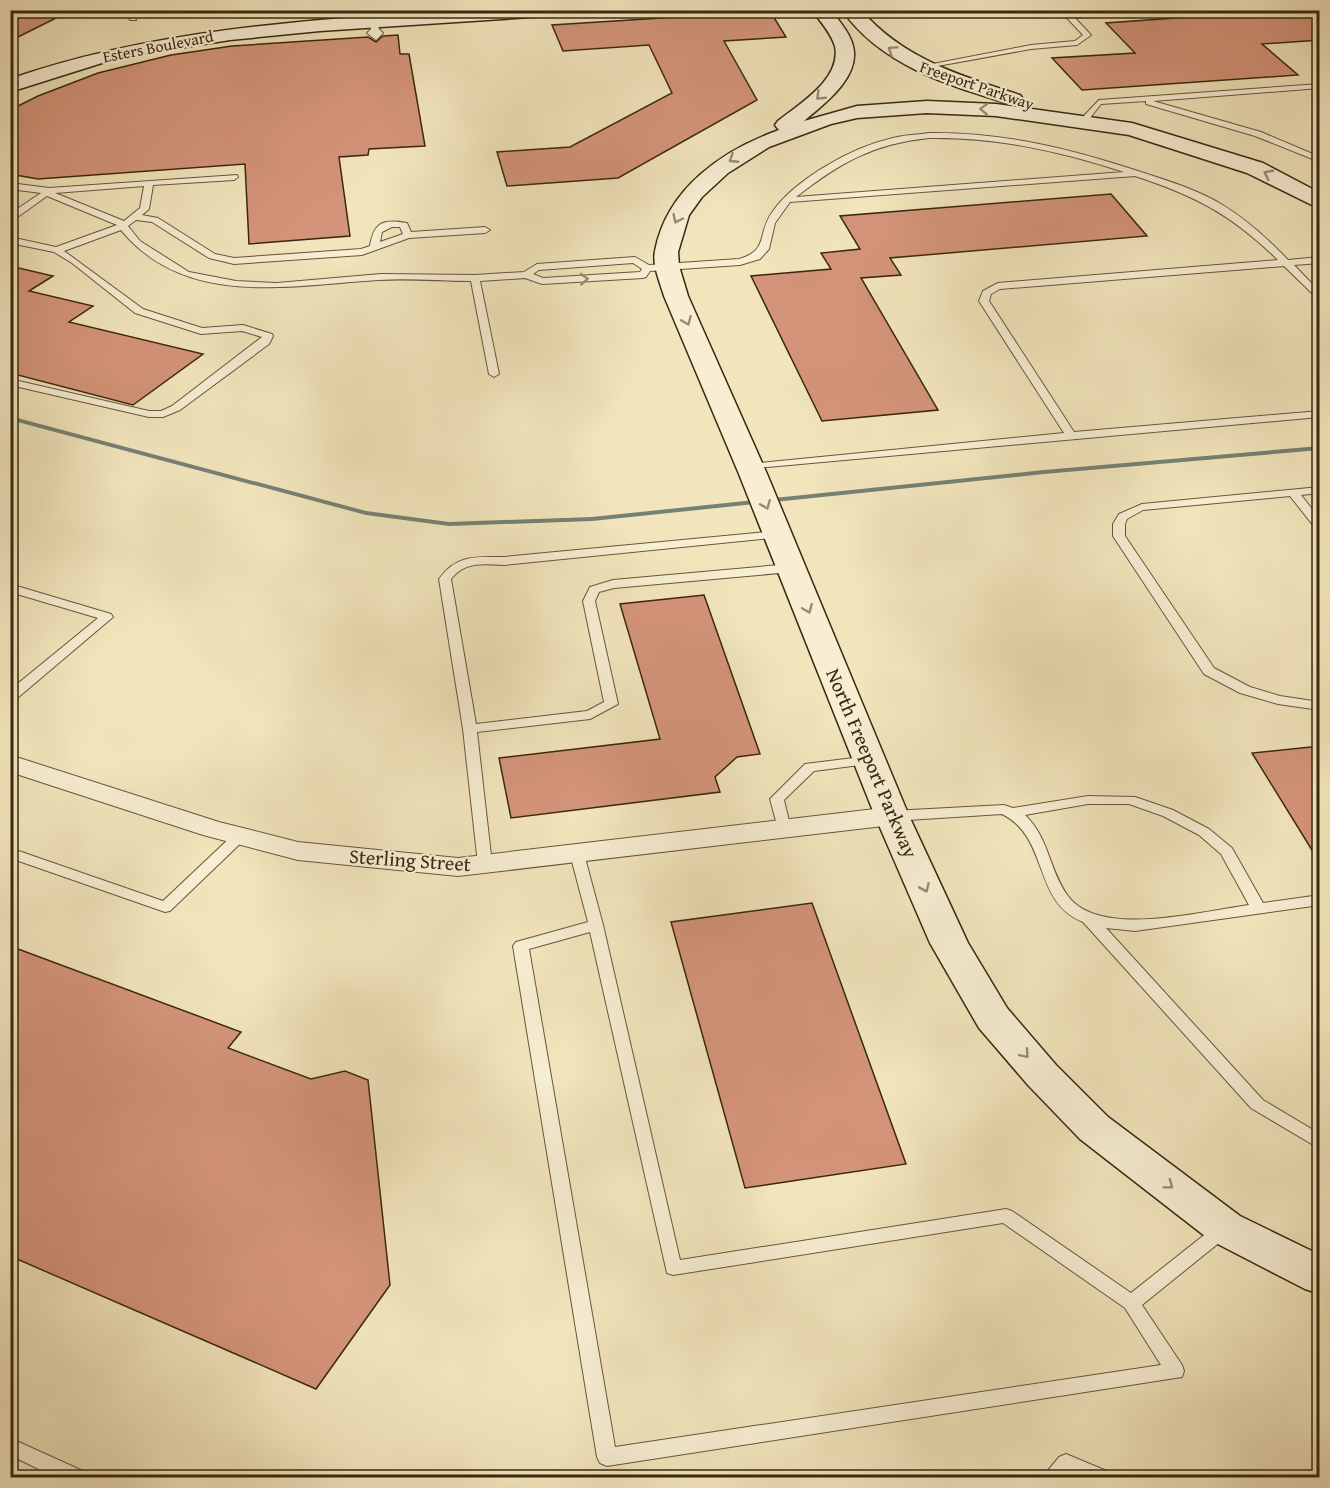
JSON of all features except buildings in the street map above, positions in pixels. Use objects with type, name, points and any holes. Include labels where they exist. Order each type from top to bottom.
[{"type":"main road","name":"Esters Boulevard","points":[[10,73],[67,53],[120,41],[185,31],[260,22],[440,10]]},
{"type":"main road","name":"Esters Boulevard","points":[[10,86],[75,63],[163,43],[275,28],[374,26],[561,10]]},
{"type":"main road","points":[[762,143],[825,92],[842,67],[845,47],[821,10]]},
{"type":"main road","name":"Freeport Parkway","points":[[851,10],[867,31],[886,47],[921,67],[951,79],[1084,120]]},
{"type":"main road","points":[[762,143],[824,120],[885,109],[927,107],[996,110],[1084,120],[1152,134],[1255,168],[1320,202]]},
{"type":"main road","name":"North Freeport Parkway","points":[[762,143],[720,168],[694,192],[678,215],[666,252],[657,267],[676,296],[752,471],[892,816],[949,943],[993,1018],[1042,1075],[1094,1128],[1225,1228],[1320,1276]]},
{"type":"street","name":"Sterling Street","points":[[10,763],[240,836],[298,851],[458,867],[892,816]]},
{"type":"lane","points":[[921,67],[1031,47],[1077,43],[1087,35],[1062,10]]},
{"type":"lane","points":[[1070,16],[1118,10]]},
{"type":"lane","points":[[1084,120],[1099,102],[1320,86]]},
{"type":"lane","points":[[1138,99],[1258,134],[1320,160]]},
{"type":"lane","points":[[526,275],[537,267],[635,260],[657,267],[740,262],[757,257],[764,249],[765,234],[776,209],[812,180],[863,150],[897,140],[941,135],[993,138],[1054,149],[1139,174],[1204,198],[1244,226],[1286,262],[1320,298]]},
{"type":"lane","points":[[787,200],[1139,174]]},
{"type":"lane","points":[[10,186],[49,191],[140,182],[234,177]]},
{"type":"lane","points":[[57,250],[123,226],[136,217],[144,209],[148,183]]},
{"type":"lane","points":[[10,213],[16,214],[49,191]]},
{"type":"lane","points":[[49,191],[51,195],[120,222],[137,243],[186,274],[236,284],[276,286],[363,265],[375,247],[377,231],[386,225],[404,225],[408,235]]},
{"type":"lane","points":[[136,217],[155,220],[221,259],[234,261],[363,265],[475,278],[526,275],[542,281],[643,275],[657,267]]},
{"type":"lane","points":[[375,247],[408,235],[485,230]]},
{"type":"lane","points":[[10,240],[57,250],[75,261],[139,311],[201,331],[243,328],[268,336],[266,342],[176,408],[163,414],[149,414],[10,382]]},
{"type":"lane","points":[[1071,436],[984,301],[986,293],[998,286],[1029,282],[1320,260]]},
{"type":"lane","points":[[475,278],[494,374]]},
{"type":"lane","points":[[752,471],[1071,436],[1320,414]]},
{"type":"lane","points":[[1320,490],[1142,507],[1129,511],[1121,517],[1118,526],[1119,536],[1209,671],[1245,690],[1278,700],[1320,706]]},
{"type":"lane","points":[[1293,492],[1320,527]]},
{"type":"lane","points":[[485,864],[470,729],[445,579],[452,568],[467,561],[504,561],[778,535]]},
{"type":"lane","points":[[470,729],[590,715],[611,704],[589,601],[594,590],[614,584],[791,568]]},
{"type":"lane","points":[[10,588],[107,617],[10,697]]},
{"type":"lane","points":[[784,829],[777,799],[810,767],[870,760]]},
{"type":"lane","points":[[1014,812],[1088,800],[1130,800],[1168,813],[1204,832],[1227,851],[1259,909]]},
{"type":"lane","points":[[892,816],[1004,809],[1014,812],[1026,820],[1059,895],[1073,911],[1113,925],[1135,926],[1320,900]]},
{"type":"lane","points":[[10,853],[165,907],[240,836]]},
{"type":"lane","points":[[577,854],[596,925],[673,1268],[1006,1216],[1131,1303],[1175,1371],[607,1457],[521,946],[596,925]]},
{"type":"lane","points":[[1085,916],[1257,1104],[1320,1143]]},
{"type":"lane","points":[[1131,1303],[1225,1228]]},
{"type":"lane","points":[[10,1446],[78,1478]]},
{"type":"lane","points":[[1052,1478],[1065,1463],[1102,1478]]},
{"type":"waterway","points":[[10,418],[366,513],[449,524],[592,519],[1044,472],[1320,448]]}]
